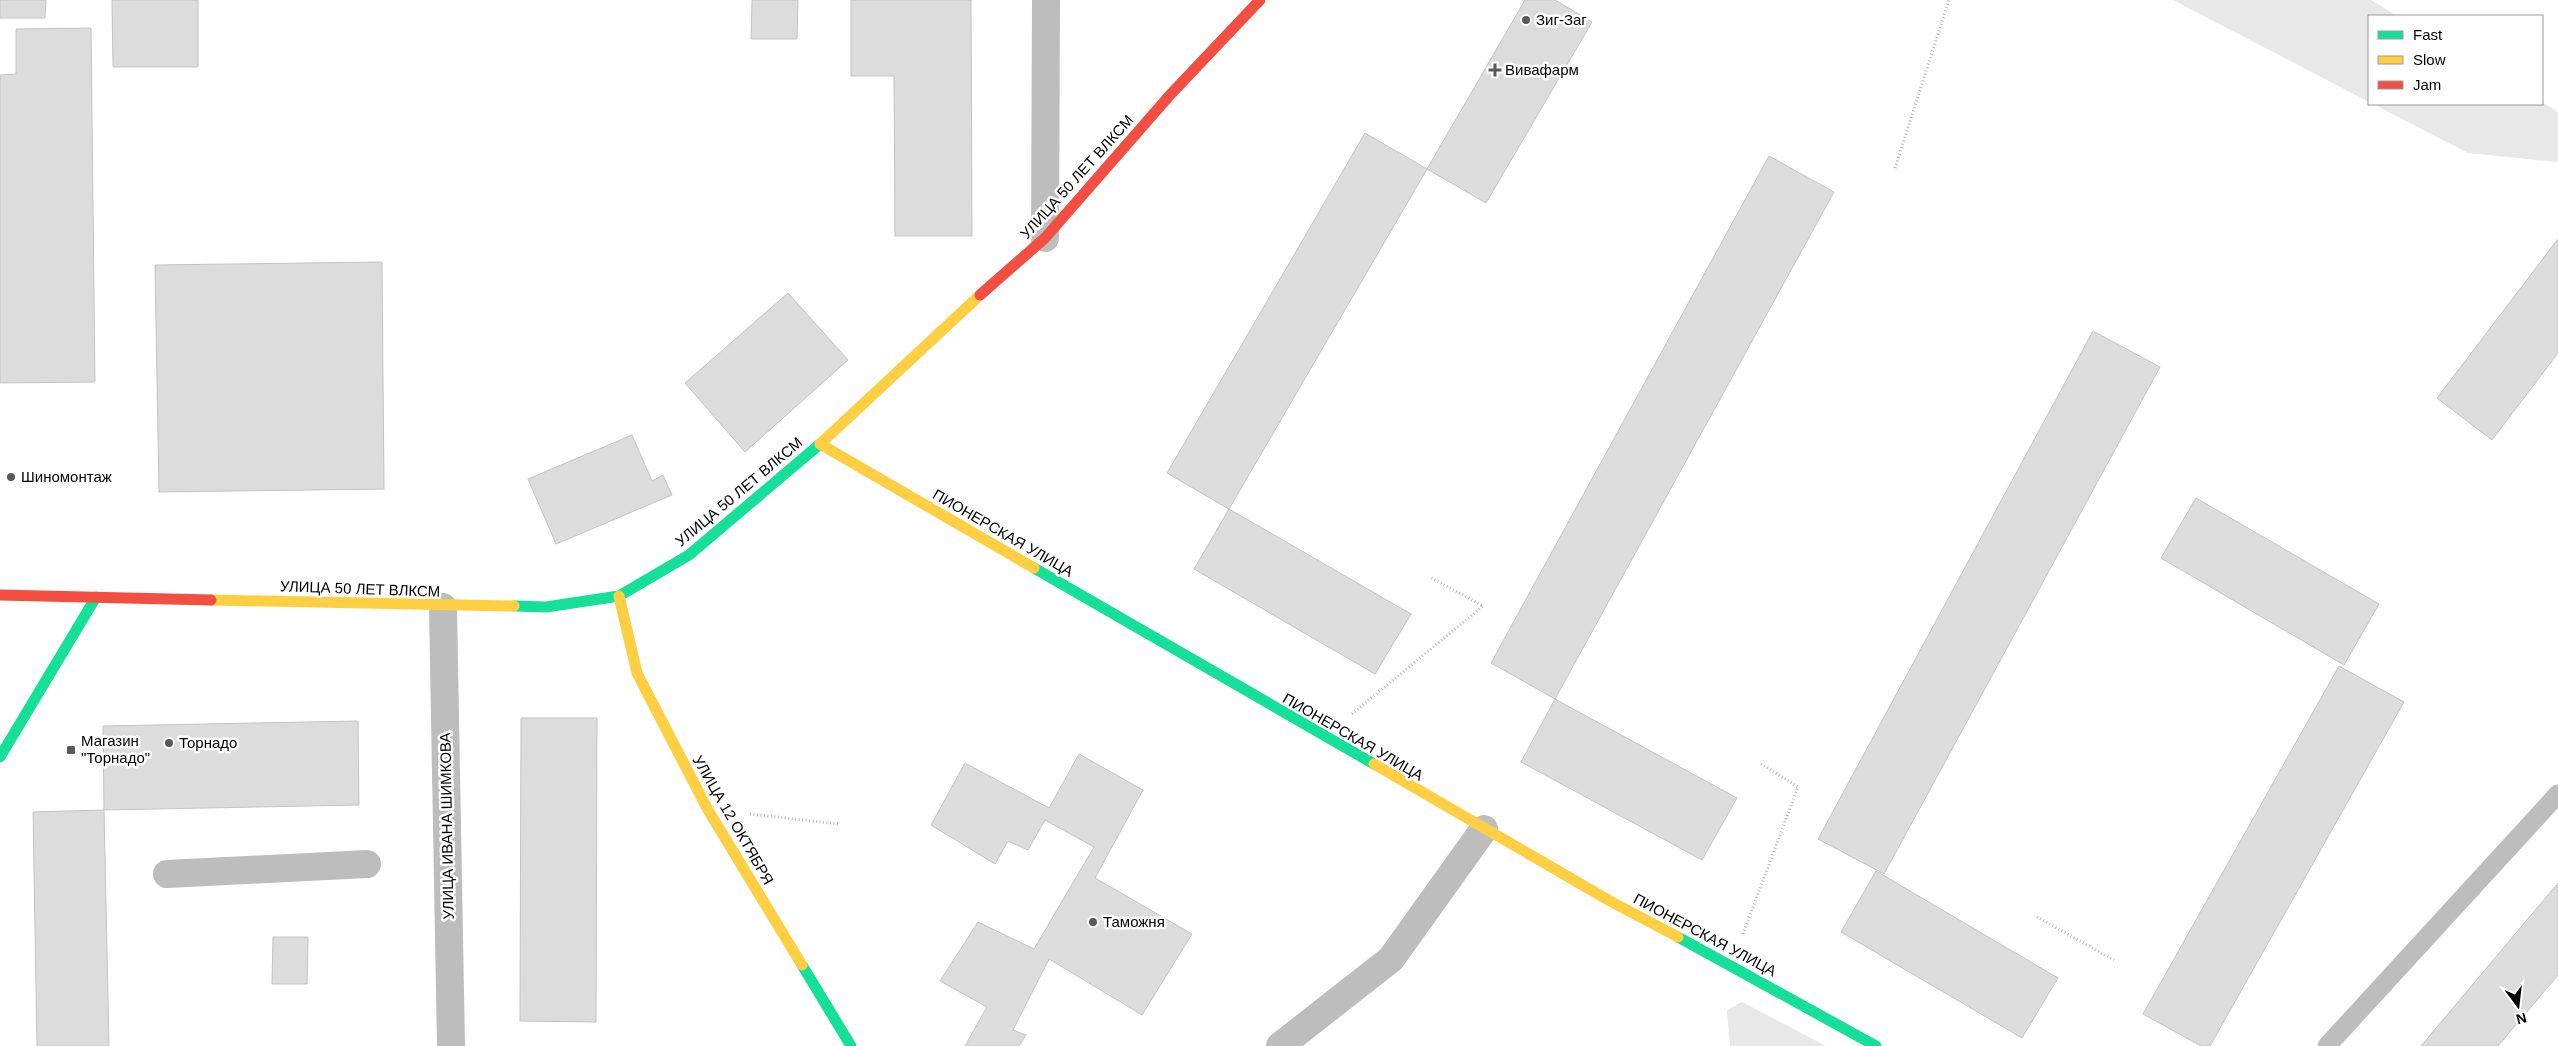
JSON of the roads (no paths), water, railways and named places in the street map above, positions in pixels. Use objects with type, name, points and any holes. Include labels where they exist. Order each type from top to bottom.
[{"type":"street","points":[[1045,238],[1046,0]]},
{"type":"street","name":"УЛИЦА 50 ЛЕТ ВЛКСМ","points":[[0,595],[546,607],[619,596],[689,555],[820,444],[942,330],[1045,238],[1170,95],[1260,0]]},
{"type":"street","name":"ПИОНЕРСКАЯ УЛИЦА","points":[[820,444],[1323,737],[1610,901],[1876,1046]]},
{"type":"street","name":"УЛИЦА 12 ОКТЯБРЯ","points":[[619,596],[637,674],[708,810],[850,1046]]},
{"type":"street","points":[[0,757],[96,597]]},
{"type":"street","name":"УЛИЦА ИВАНА ШИМКОВА","points":[[443,606],[451,1046]]},
{"type":"street","points":[[1280,1046],[1391,959],[1484,829]]},
{"type":"street","points":[[167,874],[367,864]]},
{"type":"lane","points":[[2327,1046],[2558,794]]},
{"type":"place","name":"Зиг-Заг","points":[[1526,20]]},
{"type":"place","name":"Вивафарм","points":[[1495,70]]},
{"type":"place","name":"Шиномонтаж","points":[[11,477]]},
{"type":"place","name":"Торнадо","points":[[169,743]]},
{"type":"place","name":"Магазин \"Торнадо\"","points":[[71,750]]},
{"type":"place","name":"Таможня","points":[[1093,922]]}]
